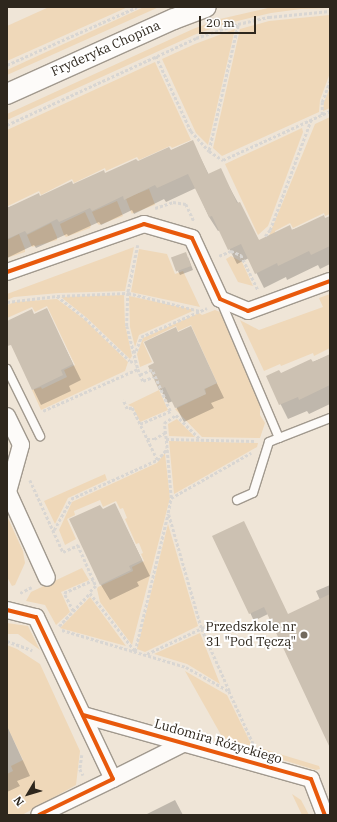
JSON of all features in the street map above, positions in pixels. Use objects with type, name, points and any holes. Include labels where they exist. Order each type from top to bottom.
[{"type":"street","name":"Fryderyka Chopina","points":[[7,94],[174,19],[206,7]]},
{"type":"street","points":[[7,272],[144,224],[192,238],[217,303],[248,311],[330,281]]},
{"type":"street","points":[[7,416],[21,445],[8,492],[47,578]]},
{"type":"street","points":[[7,610],[36,617],[112,779]]},
{"type":"street","name":"Ludomira Różyckiego","points":[[83,715],[311,779],[325,815]]},
{"type":"street","points":[[39,815],[185,743]]},
{"type":"lane","points":[[217,303],[279,438]]},
{"type":"lane","points":[[7,369],[40,436]]},
{"type":"lane","points":[[237,500],[253,494],[269,442],[330,418]]},
{"type":"path","points":[[7,65],[137,7]]},
{"type":"path","points":[[7,125],[196,38],[238,24],[269,17],[330,11]]},
{"type":"path","points":[[209,151],[238,24]]},
{"type":"path","points":[[156,56],[191,131],[209,151],[223,160],[330,111]]},
{"type":"path","points":[[322,115],[322,102],[330,81]]},
{"type":"path","points":[[265,236],[270,230],[311,120]]},
{"type":"path","points":[[140,238],[128,293],[127,326],[136,363],[143,381],[154,377]]},
{"type":"path","points":[[7,302],[57,296],[128,293],[200,311]]},
{"type":"path","points":[[57,296],[85,318],[130,361],[136,363]]},
{"type":"path","points":[[133,352],[136,351],[141,337],[217,303]]},
{"type":"path","points":[[36,414],[138,369]]},
{"type":"path","points":[[140,375],[152,370],[173,417]]},
{"type":"path","points":[[122,400],[127,409],[132,408],[157,460]]},
{"type":"path","points":[[140,424],[170,411]]},
{"type":"path","points":[[135,651],[171,498],[168,449],[164,423],[176,415],[201,440]]},
{"type":"path","points":[[166,439],[262,441],[264,432],[275,428]]},
{"type":"path","points":[[146,439],[154,438],[166,432]]},
{"type":"path","points":[[54,530],[71,499],[157,460],[168,449]]},
{"type":"path","points":[[171,498],[253,451]]},
{"type":"path","points":[[18,454],[63,552],[78,545],[96,586],[56,629],[147,654],[186,667],[229,691]]},
{"type":"path","points":[[168,513],[201,628],[254,745],[261,747]]},
{"type":"path","points":[[73,611],[64,593],[93,580]]},
{"type":"path","points":[[20,593],[29,588]]},
{"type":"path","points":[[90,593],[135,651]]},
{"type":"path","points":[[147,654],[217,621]]},
{"type":"shaded area","points":[[49,7],[128,7],[7,61],[7,26]]},
{"type":"shaded area","points":[[144,7],[159,7],[7,75],[7,70]]},
{"type":"shaded area","points":[[272,7],[330,8],[301,9],[271,13],[221,25],[194,35],[7,120],[7,114],[193,29],[220,19]]},
{"type":"shaded area","points":[[330,15],[330,73],[320,100],[319,112],[222,156],[213,148],[240,29],[269,21]]},
{"type":"shaded area","points":[[235,29],[208,145],[196,133],[162,59],[195,44]]},
{"type":"shaded area","points":[[155,62],[191,140],[172,148],[170,146],[139,160],[137,157],[106,171],[105,168],[74,183],[72,179],[41,195],[39,191],[8,206],[7,130]]},
{"type":"shaded area","points":[[330,88],[330,108],[323,111],[324,102]]},
{"type":"shaded area","points":[[330,117],[330,214],[325,216],[324,213],[293,228],[290,223],[275,231],[275,234],[268,238],[315,124]]},
{"type":"shaded area","points":[[302,128],[303,132],[268,226],[258,235],[225,164]]},
{"type":"shaded area","points":[[149,189],[155,205],[132,214],[126,198]]},
{"type":"shaded area","points":[[117,201],[123,216],[99,225],[92,212]]},
{"type":"shaded area","points":[[85,212],[91,225],[90,228],[66,237],[60,224]]},
{"type":"shaded area","points":[[51,223],[57,240],[32,247],[27,235]]},
{"type":"shaded area","points":[[19,234],[25,252],[7,258],[7,240]]},
{"type":"shaded area","points":[[134,247],[125,291],[59,293],[14,297],[7,300],[7,294]]},
{"type":"shaded area","points":[[139,249],[167,254],[175,274],[183,271],[200,307],[131,292]]},
{"type":"shaded area","points":[[231,256],[242,262],[253,286],[238,282],[226,259]]},
{"type":"shaded area","points":[[330,294],[330,348],[314,356],[313,353],[264,371],[240,320],[259,330],[323,307],[319,298]]},
{"type":"shaded area","points":[[124,295],[125,324],[132,356],[130,359],[87,318],[61,297]]},
{"type":"shaded area","points":[[129,296],[195,310],[139,335],[135,347],[130,327]]},
{"type":"shaded area","points":[[57,299],[84,319],[128,362],[125,371],[41,410],[32,390],[41,387],[42,389],[67,377],[64,370],[75,365],[47,306],[35,312],[32,307],[7,318],[7,305],[15,302]]},
{"type":"shaded area","points":[[215,310],[220,312],[260,405],[260,415],[265,423],[260,438],[202,437],[175,409],[206,394],[205,389],[217,383],[191,325],[178,331],[176,326],[143,342],[152,362],[140,367],[137,354],[143,338],[199,313],[202,315]]},
{"type":"shaded area","points":[[159,390],[168,410],[140,422],[133,407],[128,405]]},
{"type":"shaded area","points":[[177,419],[195,437],[169,436],[168,424]]},
{"type":"shaded area","points":[[169,441],[258,443],[257,447],[174,494]]},
{"type":"shaded area","points":[[164,454],[170,498],[132,645],[100,602],[97,589],[98,587],[133,571],[132,567],[144,561],[139,543],[136,544],[125,519],[127,518],[123,508],[120,509],[116,501],[103,507],[100,500],[74,511],[75,515],[67,519],[76,539],[65,545],[59,530],[72,502],[157,463]]},
{"type":"shaded area","points":[[105,474],[107,480],[68,498],[55,524],[44,501]]},
{"type":"shaded area","points":[[7,516],[23,551],[25,563],[15,585],[12,586],[7,577]]},
{"type":"shaded area","points":[[168,524],[198,626],[145,652],[137,649]]},
{"type":"shaded area","points":[[82,568],[89,580],[61,592],[70,612],[56,625],[45,605],[26,601],[31,592]]},
{"type":"shaded area","points":[[90,597],[126,646],[60,628]]},
{"type":"shaded area","points":[[7,623],[28,626],[40,650],[18,634],[7,634]]},
{"type":"shaded area","points":[[200,633],[220,684],[187,664],[154,654]]},
{"type":"shaded area","points":[[7,645],[17,649],[40,664],[80,751],[76,785],[22,815],[7,815],[7,774],[13,771],[11,766],[23,760],[7,726]]},
{"type":"shaded area","points":[[185,671],[227,695],[255,752],[225,742]]},
{"type":"shaded area","points":[[260,748],[319,766],[320,769],[316,770],[263,754]]},
{"type":"shaded area","points":[[292,794],[301,800],[309,815],[302,815]]},
{"type":"building","points":[[193,140],[208,174],[221,168],[237,203],[240,202],[259,240],[290,225],[292,230],[324,215],[325,218],[330,216],[330,246],[311,255],[309,251],[278,266],[277,263],[255,274],[241,244],[228,250],[212,216],[209,217],[188,174],[157,188],[155,185],[124,200],[123,196],[92,211],[90,208],[59,222],[57,219],[27,234],[25,231],[7,239],[7,208],[39,193],[40,196],[72,181],[73,184],[104,170],[105,173],[136,159],[138,161],[169,147],[171,150]]},
{"type":"building","points":[[186,252],[191,266],[176,272],[171,257]]},
{"type":"building","points":[[47,308],[73,364],[61,370],[63,375],[32,390],[11,345],[7,346],[7,321],[32,309],[34,314]]},
{"type":"building","points":[[191,326],[217,383],[204,389],[206,394],[175,408],[165,387],[159,390],[148,366],[154,363],[144,342],[176,327],[178,332]]},
{"type":"building","points":[[330,354],[330,385],[299,400],[298,397],[279,405],[266,376],[279,370],[281,373],[311,359],[313,362]]},
{"type":"building","points":[[115,503],[142,560],[129,566],[131,570],[100,585],[69,519],[100,505],[103,509]]},
{"type":"building","name":"Przedszkole nr 31 \"Pod Tęczą\"","points":[[244,521],[288,614],[330,594],[330,748],[264,607],[249,614],[212,536]]},
{"type":"cycle path","points":[[7,272],[144,224],[192,238],[220,299],[248,311],[330,281]]},
{"type":"cycle path","points":[[7,610],[36,617],[113,779],[39,815]]},
{"type":"cycle path","points":[[83,715],[311,779],[325,815]]},
{"type":"place","name":"Przedszkole nr 31 \"Pod Tęczą\"","points":[[304,635]]}]
